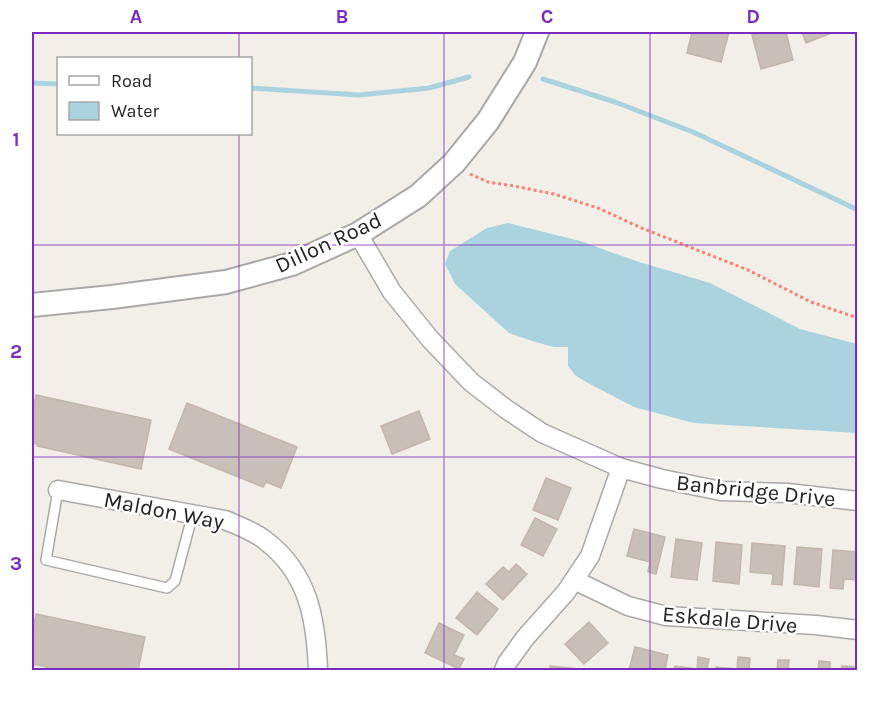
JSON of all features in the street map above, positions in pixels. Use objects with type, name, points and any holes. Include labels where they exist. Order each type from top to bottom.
[{"type":"street","name":"Dillon Road","points":[[32,305],[226,282],[292,264],[358,234],[418,196],[453,163],[488,121],[525,62],[537,32]]},
{"type":"street","name":"Banbridge Drive","points":[[358,234],[392,292],[430,339],[471,382],[542,433],[621,468],[662,479],[721,490],[787,493],[858,501]]},
{"type":"street","points":[[504,670],[525,638],[566,592],[590,556],[621,468]]},
{"type":"street","name":"Maldon Way","points":[[58,490],[225,520],[265,540],[282,555],[304,589],[317,639],[318,670]]},
{"type":"street","name":"Eskdale Drive","points":[[574,580],[628,606],[666,616],[858,630]]},
{"type":"lane","points":[[58,490],[46,560],[167,588],[175,581],[192,513]]},
{"type":"path","points":[[453,163],[475,177],[488,182],[554,194],[598,208],[644,229],[748,270],[811,302],[858,318]]},
{"type":"water","points":[[508,223],[580,241],[636,261],[710,283],[800,329],[857,344],[857,433],[694,423],[634,407],[586,382],[575,375],[568,366],[568,347],[554,347],[509,333],[455,284],[445,264],[450,251],[487,228]]},
{"type":"building","points":[[692,32],[729,32],[721,62],[687,53]]},
{"type":"building","points":[[786,32],[793,60],[761,69],[752,35]]},
{"type":"building","points":[[802,32],[834,32],[806,43]]},
{"type":"building","points":[[36,395],[151,420],[141,469],[32,443],[32,417]]},
{"type":"building","points":[[187,403],[297,447],[281,488],[266,482],[263,487],[169,449]]},
{"type":"building","points":[[419,411],[430,439],[392,454],[381,426]]},
{"type":"building","points":[[546,478],[571,488],[558,520],[533,510]]},
{"type":"building","points":[[535,518],[557,529],[543,556],[521,545]]},
{"type":"building","points":[[634,529],[665,537],[656,574],[648,572],[650,562],[627,556]]},
{"type":"building","points":[[676,539],[702,543],[697,580],[671,577]]},
{"type":"building","points":[[716,542],[742,545],[739,584],[713,581]]},
{"type":"building","points":[[752,543],[785,546],[782,585],[772,584],[773,574],[750,572]]},
{"type":"building","points":[[797,547],[822,549],[819,587],[794,584]]},
{"type":"building","points":[[833,550],[858,552],[858,580],[844,579],[843,589],[830,588]]},
{"type":"building","points":[[516,564],[527,574],[503,600],[486,584],[503,567],[509,572]]},
{"type":"building","points":[[477,592],[498,609],[477,635],[456,618]]},
{"type":"building","points":[[36,614],[145,637],[138,670],[46,670],[47,667],[32,664],[32,636]]},
{"type":"building","points":[[589,622],[608,643],[584,664],[565,644]]},
{"type":"building","points":[[439,623],[464,635],[454,655],[464,659],[459,669],[425,653]]},
{"type":"building","points":[[635,647],[668,655],[665,670],[629,670]]},
{"type":"building","points":[[698,657],[709,659],[707,670],[674,670],[675,666],[697,669]]},
{"type":"building","points":[[738,657],[750,658],[749,670],[715,670],[716,667],[737,669]]},
{"type":"building","points":[[778,660],[789,660],[788,670],[777,670]]},
{"type":"building","points":[[819,661],[830,662],[830,670],[818,670]]},
{"type":"building","points":[[550,666],[578,669],[578,670],[550,670]]},
{"type":"building","points":[[842,666],[858,667],[858,670],[841,670]]},
{"type":"waterway","points":[[252,88],[359,95],[429,88],[469,77]]},
{"type":"waterway","points":[[543,79],[615,102],[693,132],[858,210]]},
{"type":"waterway","points":[[32,83],[57,84]]}]
